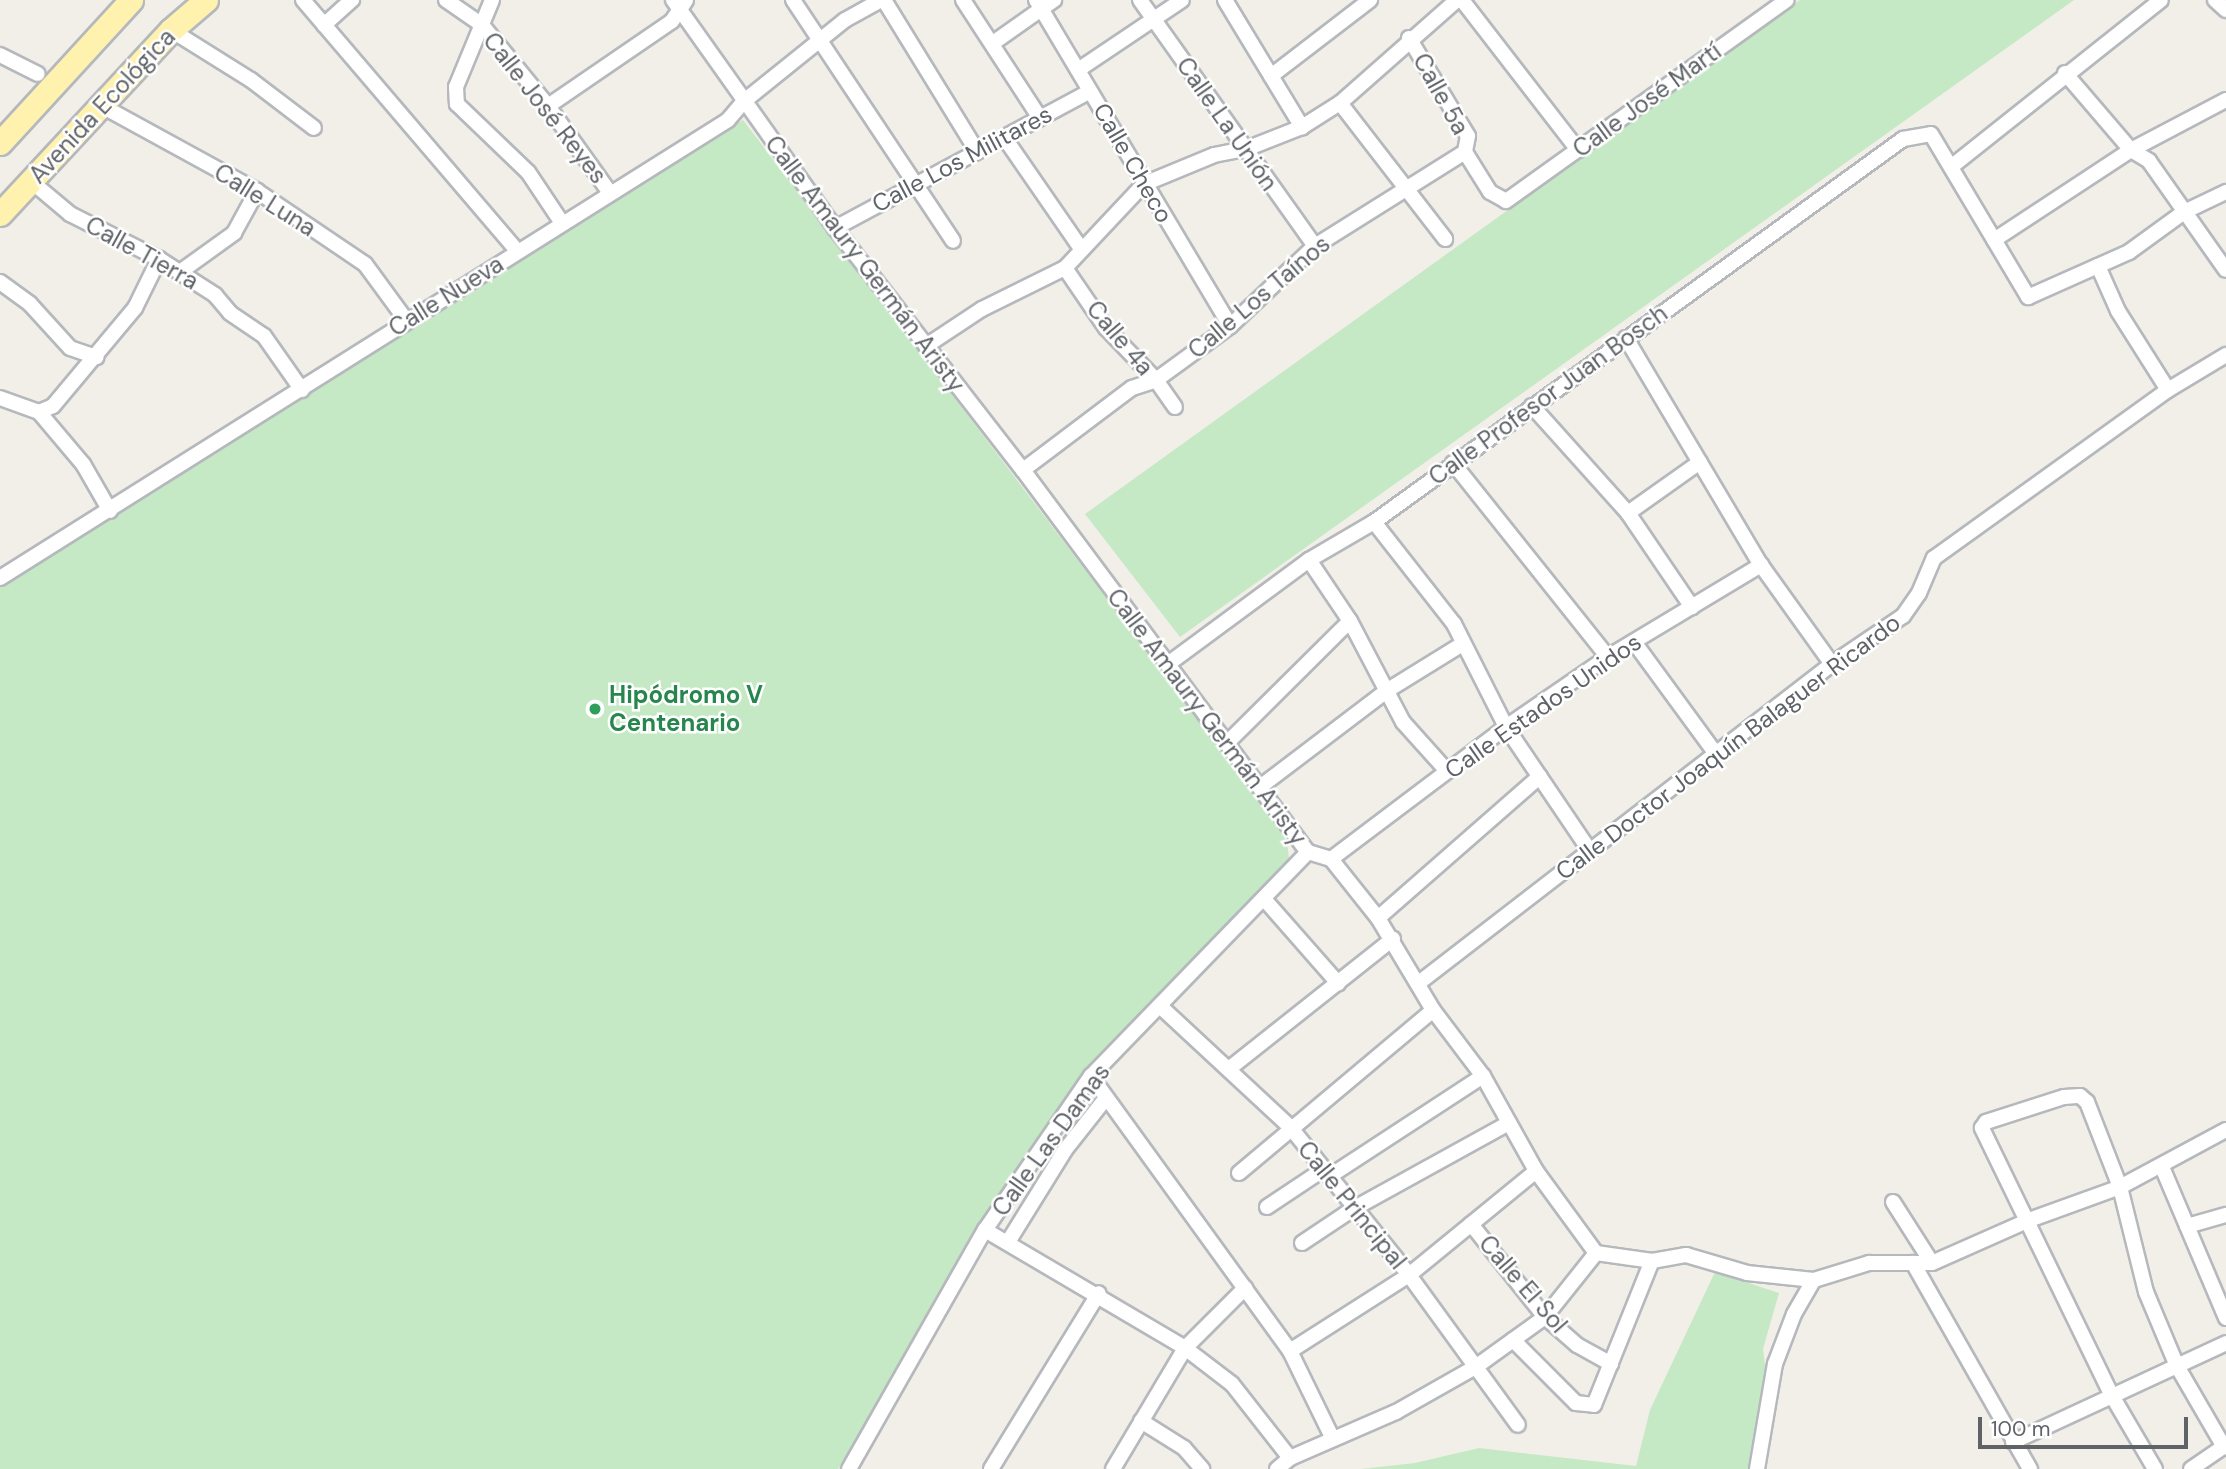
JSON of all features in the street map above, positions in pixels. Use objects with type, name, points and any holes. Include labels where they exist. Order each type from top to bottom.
[{"type":"main road","name":"Avenida Ecológica","points":[[0,143],[131,0]]},
{"type":"main road","name":"Avenida Ecológica","points":[[0,215],[171,30],[206,0]]},
{"type":"street","points":[[303,0],[517,251]]},
{"type":"street","points":[[324,25],[352,0]]},
{"type":"street","name":"Calle José Reyes","points":[[446,0],[482,25],[548,106],[610,193]]},
{"type":"street","points":[[492,0],[455,95],[460,109],[528,172],[562,223]]},
{"type":"street","points":[[793,0],[953,241]]},
{"type":"street","points":[[882,0],[977,151]]},
{"type":"street","name":"Calle Nueva","points":[[0,578],[302,390],[406,320],[728,120],[743,102],[845,20],[882,0]]},
{"type":"street","points":[[963,0],[1040,118]]},
{"type":"street","points":[[993,43],[1038,5],[1054,0]]},
{"type":"street","name":"Calle La Unión","points":[[1140,0],[1315,246]]},
{"type":"street","points":[[1078,71],[1155,22],[1182,0]]},
{"type":"street","points":[[1271,76],[1370,0]]},
{"type":"street","points":[[926,346],[982,309],[1065,268],[1144,184],[1214,155],[1246,149],[1302,127],[1339,103],[1409,38],[1457,0]]},
{"type":"street","points":[[1462,0],[1578,150]]},
{"type":"street","name":"Calle José Martí","points":[[1465,152],[1490,192],[1506,201],[1787,0]]},
{"type":"street","points":[[2161,0],[1951,167],[2028,298],[2129,252],[2184,212],[2226,192]]},
{"type":"street","points":[[2215,0],[2226,10]]},
{"type":"street","points":[[548,106],[672,21],[679,2]]},
{"type":"street","name":"Calle Amaury Germán Aristy","points":[[679,2],[743,102],[835,228],[1023,470],[1308,852],[1331,859],[1394,939],[1433,1010],[1483,1076],[1536,1171],[1596,1253]]},
{"type":"street","points":[[1231,2],[1302,127]]},
{"type":"street","name":"Calle Checo","points":[[1038,5],[1230,326]]},
{"type":"street","points":[[171,30],[251,79],[314,128]]},
{"type":"street","name":"Calle 5a","points":[[1409,38],[1468,136],[1465,152]]},
{"type":"street","points":[[0,55],[38,74]]},
{"type":"street","points":[[2066,73],[2130,150],[2149,161],[2226,270]]},
{"type":"street","name":"Calle Los Militares","points":[[835,228],[913,183],[1090,91]]},
{"type":"street","points":[[1994,240],[2130,150],[2226,100]]},
{"type":"street","points":[[1339,103],[1410,188],[1445,239]]},
{"type":"street","name":"Calle Luna","points":[[102,106],[257,191],[365,264],[406,320]]},
{"type":"street","name":"Calle Profesor Juan Bosch","points":[[1168,664],[1310,560],[1374,522],[1903,139],[1931,134],[1951,167]]},
{"type":"street","points":[[1004,137],[1082,250]]},
{"type":"street","name":"Calle Los Taínos","points":[[1023,470],[1132,388],[1156,380],[1230,326],[1315,246],[1465,152]]},
{"type":"street","name":"Calle Tierra","points":[[32,182],[71,214],[180,272],[264,336],[302,390]]},
{"type":"street","points":[[180,272],[234,233],[257,191]]},
{"type":"street","points":[[39,412],[53,406],[135,308],[159,259]]},
{"type":"street","points":[[2098,266],[2118,312],[2168,390]]},
{"type":"street","name":"Calle 4a","points":[[1065,268],[1106,328],[1156,380],[1175,407]]},
{"type":"street","points":[[0,282],[30,304],[70,348],[96,357]]},
{"type":"street","points":[[1626,338],[1761,565],[1832,664]]},
{"type":"street","name":"Calle Doctor Joaquín Balaguer Ricardo","points":[[1420,982],[1832,664],[1903,616],[1919,593],[1934,558],[2168,390],[2226,355]]},
{"type":"street","points":[[0,398],[39,412],[83,464],[110,511]]},
{"type":"street","points":[[1532,406],[1628,513],[1692,607]]},
{"type":"street","points":[[1628,513],[1700,462]]},
{"type":"street","points":[[1453,463],[1608,657]]},
{"type":"street","points":[[1374,522],[1454,624],[1461,645],[1506,727],[1590,851]]},
{"type":"street","points":[[1310,560],[1350,621],[1403,722],[1447,771]]},
{"type":"street","name":"Calle Estados Unidos","points":[[1331,859],[1506,727],[1608,657],[1761,565]]},
{"type":"street","points":[[1227,743],[1350,621]]},
{"type":"street","points":[[1634,642],[1716,754]]},
{"type":"street","points":[[1260,787],[1388,690],[1461,645]]},
{"type":"street","points":[[1378,918],[1540,776]]},
{"type":"street","name":"Calle Las Damas","points":[[849,1469],[985,1230],[1091,1076],[1265,900],[1308,852]]},
{"type":"street","points":[[1265,900],[1338,982]]},
{"type":"street","points":[[1230,1068],[1394,939]]},
{"type":"street","name":"Calle Principal","points":[[1161,1007],[1230,1068],[1291,1128],[1353,1209],[1409,1275],[1518,1425]]},
{"type":"street","points":[[1239,1173],[1433,1010]]},
{"type":"street","points":[[1091,1076],[1290,1351],[1332,1437]]},
{"type":"street","points":[[1267,1207],[1483,1076]]},
{"type":"street","points":[[2155,1469],[2112,1394],[1982,1128],[1986,1122],[2080,1096],[2087,1102],[2120,1187],[2146,1292],[2177,1366],[2225,1446],[2191,1469]]},
{"type":"street","points":[[1008,1242],[1065,1150],[1106,1098]]},
{"type":"street","points":[[1302,1243],[1353,1209],[1509,1123]]},
{"type":"street","points":[[1277,1469],[1290,1458],[1332,1437],[1396,1412],[1477,1366],[1545,1317],[1596,1253],[1652,1261],[1686,1255],[1747,1273],[1814,1280],[1869,1263],[1932,1263],[2029,1220],[2120,1187],[2162,1167],[2226,1130]]},
{"type":"street","points":[[2162,1167],[2187,1227],[2219,1283],[2226,1318]]},
{"type":"street","points":[[1290,1351],[1409,1275],[1536,1171]]},
{"type":"street","points":[[1893,1202],[1932,1263]]},
{"type":"street","points":[[2187,1227],[2226,1215]]},
{"type":"street","name":"Calle El Sol","points":[[1471,1224],[1545,1317],[1577,1345],[1611,1364]]},
{"type":"street","points":[[985,1230],[1099,1293],[1185,1348],[1232,1384],[1290,1458]]},
{"type":"street","points":[[1513,1340],[1584,1407],[1594,1405],[1652,1261]]},
{"type":"street","points":[[1913,1263],[2030,1469]]},
{"type":"street","points":[[1757,1469],[1774,1364],[1794,1314],[1814,1280]]},
{"type":"street","points":[[1113,1469],[1185,1348],[1245,1288]]},
{"type":"street","points":[[991,1469],[1099,1293]]},
{"type":"street","points":[[2013,1443],[2112,1394],[2226,1343]]},
{"type":"street","points":[[1141,1421],[1184,1448],[1202,1469]]},
{"type":"green space","points":[[1800,0],[2074,0],[1180,637],[1085,514]]},
{"type":"green space","name":"Hipódromo V Centenario","points":[[743,120],[1286,834],[1289,859],[1141,1017],[980,1228],[838,1469],[0,1469],[0,583]]},
{"type":"green space","points":[[1715,1272],[1779,1293],[1763,1349],[1768,1388],[1754,1469],[1361,1469],[1415,1463],[1479,1448],[1636,1466],[1650,1410]]},
{"type":"place","name":"Hipódromo V Centenario","points":[[595,709]]}]
